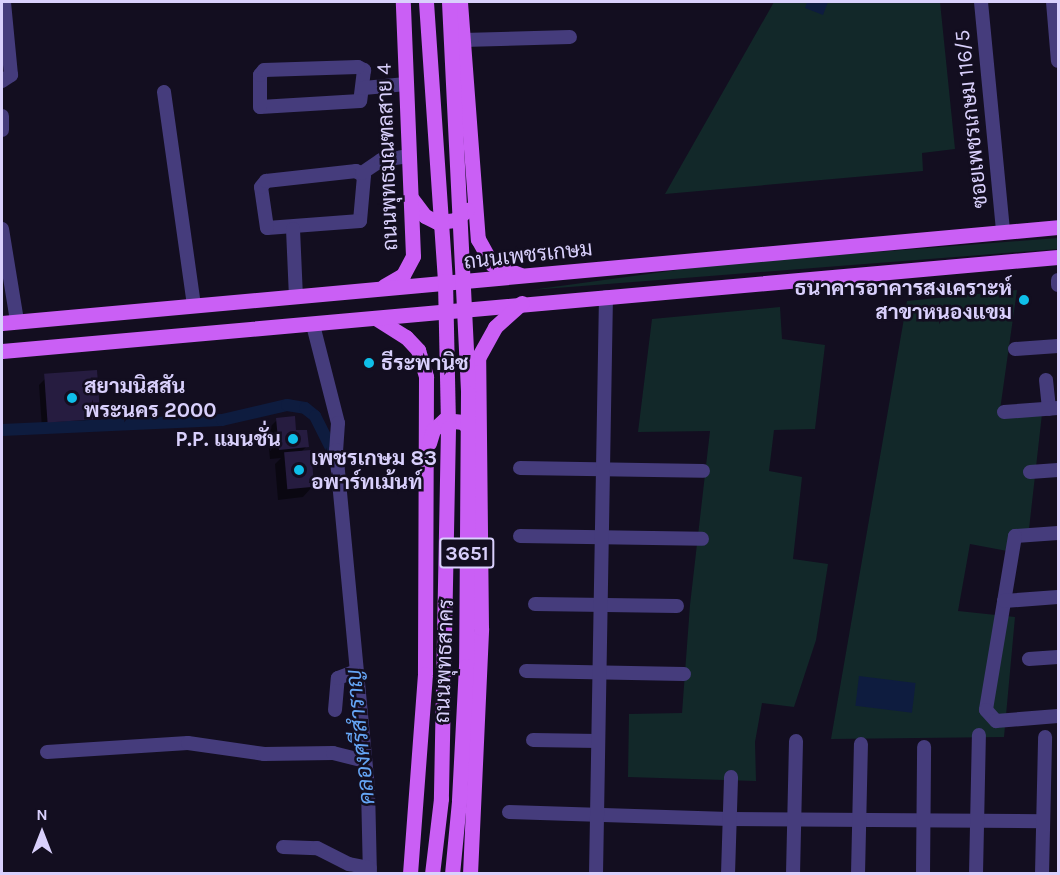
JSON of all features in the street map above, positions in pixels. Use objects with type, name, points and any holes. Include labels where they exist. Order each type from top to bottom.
[{"type":"main road","name":"ถนนพุทธมณฑลสาย 4","points":[[373,290],[393,282],[410,266],[411,198],[403,2]]},
{"type":"main road","name":"ถนนพุทธสาคร","points":[[426,2],[446,307],[447,565],[441,799],[432,873]]},
{"type":"main road","name":"ถนนพุทธสาคร","points":[[449,2],[466,306],[466,621],[459,801],[452,873]]},
{"type":"main road","points":[[460,2],[472,196],[482,251],[492,264],[525,277]]},
{"type":"main road","points":[[411,198],[425,216],[447,222],[463,215],[472,196]]},
{"type":"main road","name":"ถนนเพชรเกษม","points":[[9,322],[1059,227]]},
{"type":"main road","points":[[2,351],[377,319],[523,302],[606,297],[1059,257]]},
{"type":"main road","points":[[470,873],[482,628],[479,452],[481,347],[505,316],[523,302]]},
{"type":"main road","points":[[377,319],[406,337],[424,363],[427,450],[425,674],[410,873]]},
{"type":"main road","points":[[427,450],[437,424],[452,419],[470,426],[479,452]]},
{"type":"street","points":[[2,81],[11,75],[4,2]]},
{"type":"street","name":"ซอยเพชรเกษม 116/5","points":[[981,2],[1003,232]]},
{"type":"street","points":[[1053,2],[1059,61]]},
{"type":"street","points":[[462,39],[570,37]]},
{"type":"street","points":[[357,67],[364,70],[364,88],[362,98],[355,103],[266,109],[260,106],[260,75],[264,70],[357,67]]},
{"type":"street","points":[[364,88],[406,84]]},
{"type":"street","points":[[164,92],[194,306]]},
{"type":"street","points":[[2,116],[2,130]]},
{"type":"street","points":[[362,173],[360,221],[293,229],[267,228],[264,183],[323,173],[362,173],[381,160],[409,156]]},
{"type":"street","points":[[2,229],[9,322]]},
{"type":"street","points":[[293,229],[296,297]]},
{"type":"street","points":[[1058,280],[1059,285]]},
{"type":"street","points":[[596,873],[606,297]]},
{"type":"street","points":[[283,847],[318,848],[349,864],[370,871],[365,761],[336,450],[337,415],[313,325]]},
{"type":"street","points":[[1015,349],[1059,346]]},
{"type":"street","points":[[1004,412],[1054,409],[1046,380]]},
{"type":"street","points":[[520,468],[703,471]]},
{"type":"street","points":[[1030,472],[1059,470]]},
{"type":"street","points":[[1059,533],[1015,536],[987,710],[989,717],[996,721],[1059,716]]},
{"type":"street","points":[[520,536],[702,539]]},
{"type":"street","points":[[1004,601],[1059,597]]},
{"type":"street","points":[[535,604],[677,606]]},
{"type":"street","points":[[1029,659],[1059,657]]},
{"type":"street","points":[[334,710],[338,678],[356,671]]},
{"type":"street","points":[[526,671],[684,674]]},
{"type":"street","points":[[976,873],[979,735]]},
{"type":"street","points":[[1042,873],[1045,737]]},
{"type":"street","points":[[533,740],[598,741]]},
{"type":"street","points":[[793,873],[796,741]]},
{"type":"street","points":[[47,752],[188,743],[264,754],[326,753],[365,761]]},
{"type":"street","points":[[858,873],[861,744]]},
{"type":"street","points":[[923,873],[924,747]]},
{"type":"street","points":[[728,873],[731,777]]},
{"type":"street","points":[[509,812],[859,822],[1043,821]]},
{"type":"green space","points":[[774,2],[940,2],[955,149],[922,153],[923,171],[665,194]]},
{"type":"green space","points":[[1058,238],[1058,249],[531,290],[721,264]]},
{"type":"green space","points":[[1017,290],[1000,410],[1043,405],[1029,529],[1019,542],[1018,553],[970,544],[958,611],[1015,617],[1004,737],[831,739],[907,301]]},
{"type":"green space","points":[[780,307],[782,339],[825,345],[815,429],[774,430],[769,471],[802,477],[793,559],[828,564],[816,640],[794,707],[762,703],[755,742],[756,781],[628,777],[629,714],[682,713],[690,605],[710,431],[638,432],[652,319]]},
{"type":"water","points":[[807,2],[828,2],[823,15],[805,8]]},
{"type":"water","points":[[859,676],[916,683],[912,713],[855,706]]},
{"type":"building","name":"สยามนิสสัน พระนคร 2000","points":[[97,370],[100,419],[48,423],[44,374]]},
{"type":"building","name":"P.P. แมนชั่น","points":[[295,416],[296,430],[307,430],[309,447],[279,450],[276,418]]},
{"type":"building","name":"เพชรเกษม 83 อพาร์ทเม้นท์","points":[[311,450],[314,487],[287,489],[284,452]]},
{"type":"waterway","points":[[2,430],[222,420],[287,405],[305,408],[315,416],[334,454]]},
{"type":"place","name":"ธนาคารอาคารสงเคราะห์ สาขาหนองแขม","points":[[1024,300]]},
{"type":"place","name":"ธีระพานิช","points":[[369,363]]},
{"type":"place","name":"สยามนิสสัน พระนคร 2000","points":[[72,398]]},
{"type":"place","name":"P.P. แมนชั่น","points":[[293,439]]},
{"type":"place","name":"เพชรเกษม 83 อพาร์ทเม้นท์","points":[[299,470]]},
{"type":"water label","name":"คลองศรีสำราญ","points":[[361,737]]}]
